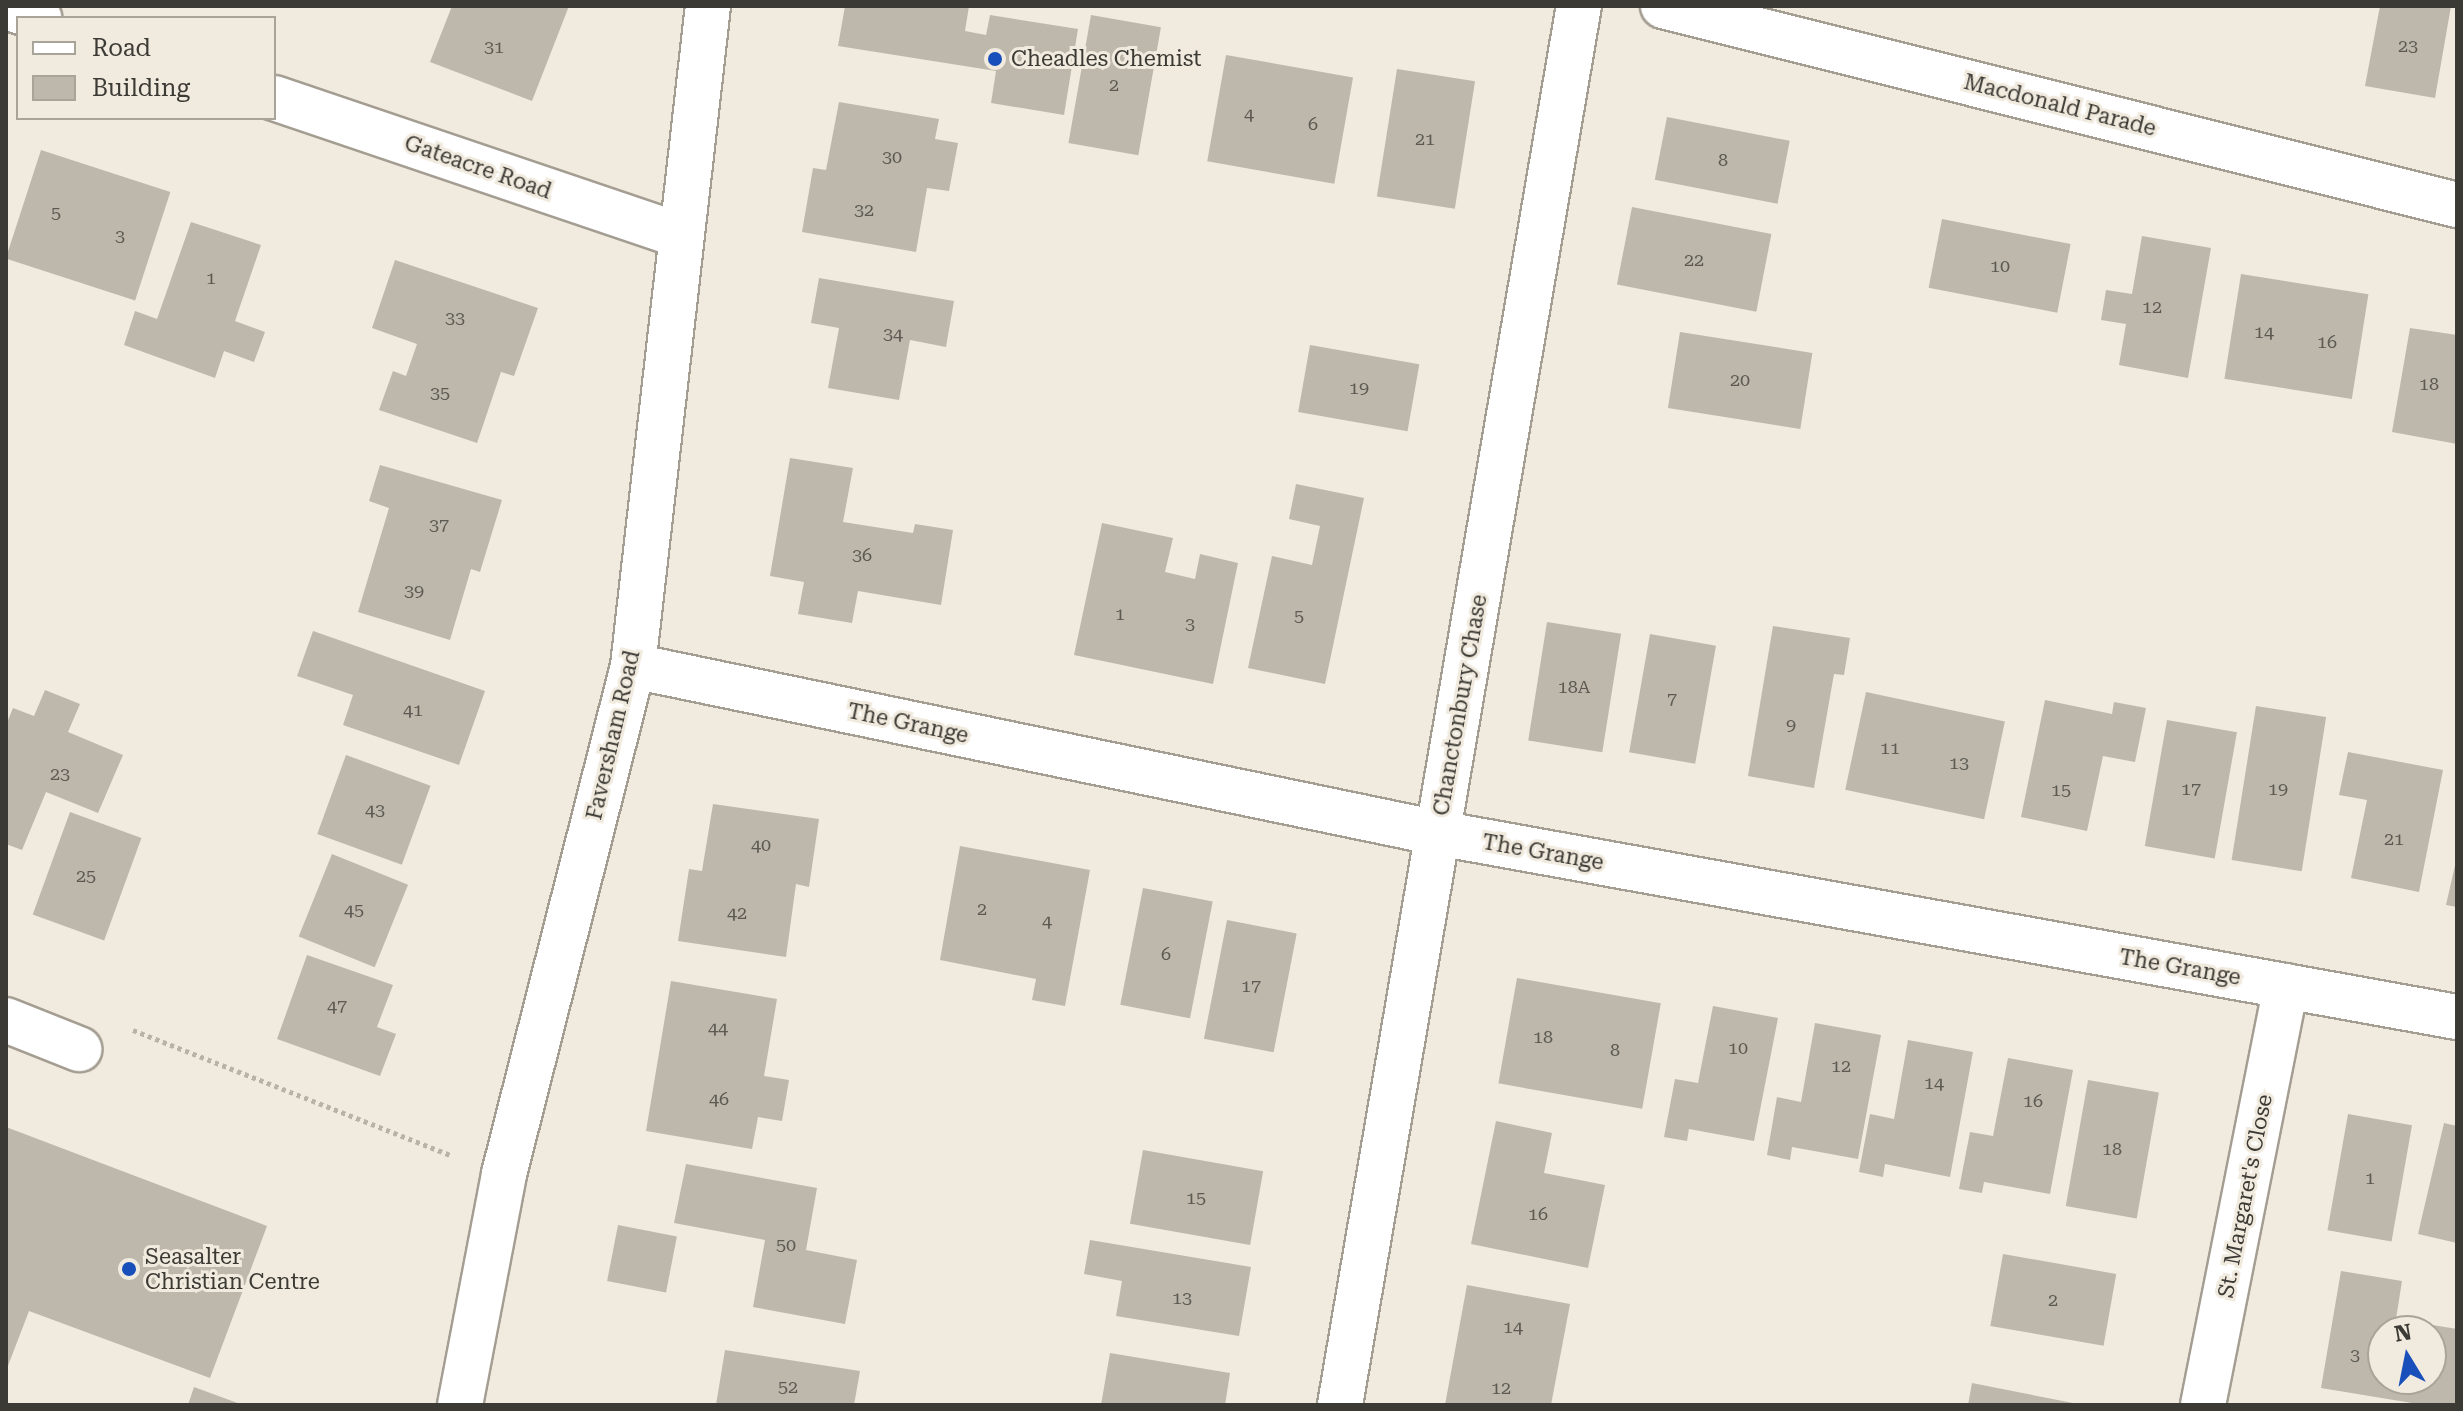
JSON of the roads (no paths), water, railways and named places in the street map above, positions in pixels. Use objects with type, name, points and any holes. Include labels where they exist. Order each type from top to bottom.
[{"type":"street","name":"Faversham Road","points":[[460,1405],[504,1174],[633,666],[708,6]]},
{"type":"street","name":"Chanctonbury Chase","points":[[1340,1405],[1579,6]]},
{"type":"street","name":"Macdonald Parade","points":[[1663,6],[2457,205]]},
{"type":"street","points":[[6,7],[33,16]]},
{"type":"street","name":"Gateacre Road","points":[[276,99],[681,236]]},
{"type":"street","name":"The Grange","points":[[633,666],[1438,833],[2457,1017]]},
{"type":"street","name":"St. Margaret's Close","points":[[2203,1405],[2286,986]]},
{"type":"street","points":[[6,1020],[79,1049]]},
{"type":"place","name":"Cheadles Chemist","points":[[995,59]]},
{"type":"place","name":"Seasalter Christian Centre","points":[[129,1269]]}]
